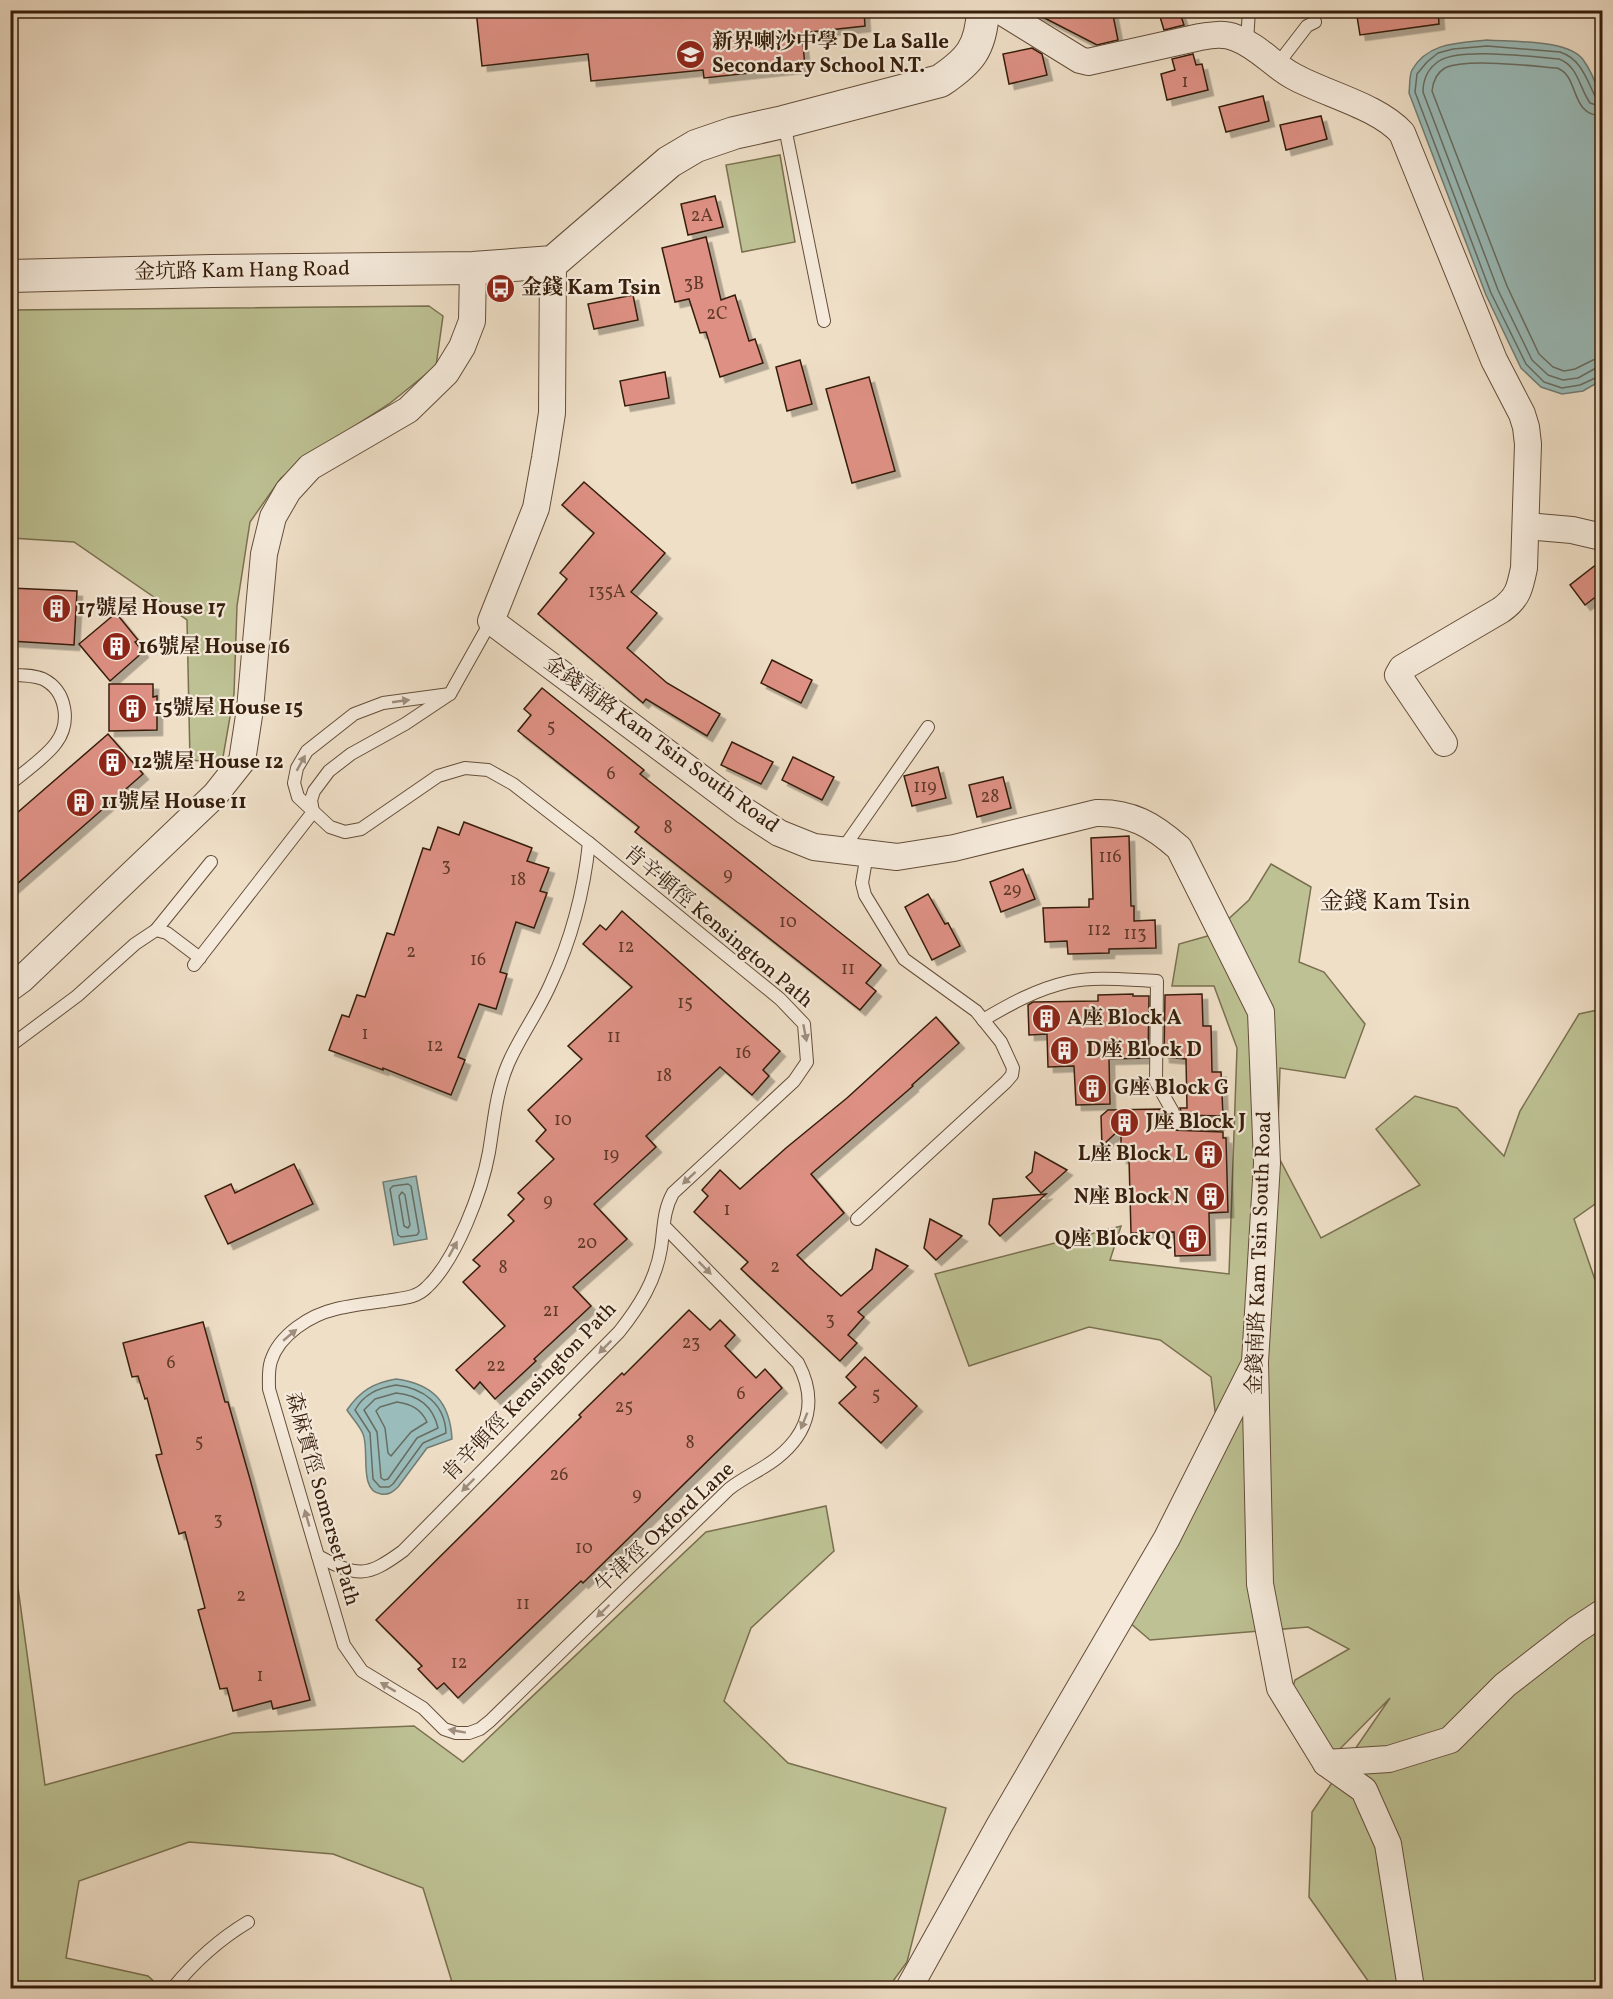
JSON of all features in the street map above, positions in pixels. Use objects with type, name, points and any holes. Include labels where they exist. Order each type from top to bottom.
[{"type":"street","points":[[491,621],[536,508],[545,458],[552,413],[553,262],[669,162],[696,146],[734,133],[940,81],[961,67],[977,45],[982,28],[983,10]]},
{"type":"street","points":[[999,10],[1080,60],[1088,62],[1218,34],[1234,37],[1247,42],[1293,76],[1394,124],[1402,133],[1494,360],[1526,427],[1526,526],[1524,568],[1520,588],[1513,601],[1501,610],[1402,668],[1398,675],[1444,742]]},
{"type":"street","name":"金坑路 Kam Hang Road","points":[[10,276],[473,268],[553,262]]},
{"type":"street","points":[[10,988],[215,795],[242,761],[250,709],[262,564],[273,517],[288,491],[310,467],[408,410],[446,373],[462,347],[472,321],[473,268]]},
{"type":"street","points":[[1526,526],[1572,530],[1602,537]]},
{"type":"street","name":"金錢南路 Kam Tsin South Road","points":[[491,621],[745,811],[779,833],[814,847],[897,857],[942,850],[1096,813],[1115,813],[1158,830],[1179,848],[1261,1012],[1267,1163],[1256,1362],[1260,1584],[1280,1688],[1326,1763],[1364,1790],[1388,1844],[1411,1989]]},
{"type":"street","points":[[909,1989],[999,1826],[1167,1538],[1256,1362]]},
{"type":"street","points":[[1326,1763],[1389,1759],[1450,1740],[1505,1685],[1576,1630],[1602,1613]]},
{"type":"lane","points":[[1247,42],[1249,10]]},
{"type":"lane","points":[[1277,65],[1307,26],[1315,22]]},
{"type":"lane","points":[[783,122],[824,321]]},
{"type":"lane","points":[[156,930],[167,933],[197,961],[314,812],[311,800],[314,791],[329,771],[351,754],[405,724],[450,694],[491,621]]},
{"type":"lane","points":[[10,675],[43,679],[58,692],[65,709],[64,728],[56,744],[10,784]]},
{"type":"lane","name":"肯辛頓徑 Kensington Path","points":[[318,1556],[345,1570],[362,1572],[382,1566],[403,1551],[619,1332],[640,1304],[655,1272],[661,1250],[666,1209],[673,1193],[794,1081],[807,1062],[804,1024],[780,999],[589,843],[513,784],[488,770],[465,768],[438,776],[360,829],[345,832],[330,827],[298,797],[294,783],[297,768],[308,751],[354,714],[382,703],[450,694]]},
{"type":"lane","points":[[842,850],[927,727]]},
{"type":"lane","name":"森麻實徑 Somerset Path","points":[[435,1722],[423,1708],[362,1671],[344,1645],[269,1389],[271,1361],[283,1339],[306,1322],[334,1309],[406,1299],[425,1290],[437,1277],[456,1244],[478,1197],[489,1154],[497,1094],[508,1063],[551,984],[564,952],[587,864],[589,843]]},
{"type":"lane","points":[[857,1220],[1012,1075],[1013,1068],[1001,1042],[976,1011],[904,959],[865,895],[862,883],[867,854]]},
{"type":"lane","points":[[10,1046],[77,996],[135,944],[156,930],[211,862]]},
{"type":"lane","points":[[983,1020],[1019,999],[1068,982],[1085,980],[1157,981],[1156,1082],[1173,1112],[1174,1123],[1222,1124]]},
{"type":"lane","name":"牛津徑 Oxford Lane","points":[[435,1722],[444,1729],[456,1733],[469,1733],[490,1722],[723,1495],[789,1448],[806,1420],[809,1390],[798,1362],[664,1226]]},
{"type":"lane","points":[[172,1989],[200,1957],[222,1937],[248,1922]]},
{"type":"green space","points":[[780,155],[795,242],[742,252],[726,165]]},
{"type":"green space","points":[[429,306],[443,316],[436,366],[389,404],[339,436],[281,478],[250,522],[237,606],[234,694],[222,763],[190,760],[187,620],[74,542],[11,538],[10,310]]},
{"type":"green space","points":[[1271,864],[1311,887],[1299,962],[1324,972],[1365,1024],[1345,1078],[1280,1068],[1277,1154],[1321,1238],[1420,1185],[1376,1129],[1415,1096],[1457,1108],[1504,1156],[1520,1111],[1579,1014],[1602,1009],[1602,1199],[1574,1219],[1602,1300],[1602,1988],[1373,1988],[1309,1897],[1312,1812],[1390,1698],[1336,1753],[1289,1699],[1295,1680],[1349,1649],[1308,1627],[1150,1640],[1129,1622],[1218,1436],[1211,1377],[1160,1340],[1089,1327],[969,1366],[935,1274],[1121,1226],[1110,1260],[1229,1274],[1237,1048],[1214,986],[1172,986],[1179,944],[1211,935],[1249,900]]},
{"type":"green space","points":[[826,1506],[834,1551],[751,1628],[724,1701],[788,1763],[946,1808],[907,1962],[888,1988],[450,1988],[452,1982],[423,1888],[333,1854],[189,1842],[79,1881],[66,1958],[148,1976],[161,1988],[11,1988],[11,1549],[45,1785],[233,1733],[414,1726],[463,1762],[706,1532]]},
{"type":"water","points":[[1487,40],[1554,45],[1577,54],[1584,61],[1594,79],[1602,99],[1602,380],[1583,391],[1562,394],[1541,387],[1521,368],[1486,295],[1409,93],[1412,70],[1427,54],[1445,46]]},
{"type":"water","points":[[416,1176],[427,1239],[394,1245],[383,1182]]},
{"type":"water","points":[[396,1379],[420,1385],[437,1397],[448,1415],[452,1439],[427,1448],[398,1487],[391,1493],[381,1494],[369,1486],[363,1434],[347,1410],[368,1389]]},
{"type":"building","name":"新界喇沙中學 De La Salle Secondary School N.T.","points":[[476,10],[617,10],[617,13],[642,10],[864,10],[865,26],[802,33],[805,67],[704,78],[703,70],[591,81],[588,54],[482,66]]},
{"type":"building","points":[[1029,10],[1112,10],[1118,40],[1097,45]]},
{"type":"building","points":[[1158,10],[1179,10],[1184,25],[1164,30]]},
{"type":"building","points":[[1356,10],[1438,10],[1439,24],[1360,35]]},
{"type":"building","points":[[1032,48],[1042,54],[1047,75],[1009,84],[1003,54]]},
{"type":"building","points":[[1193,54],[1196,65],[1202,64],[1208,90],[1167,100],[1161,74],[1175,70],[1172,59]]},
{"type":"building","points":[[1263,96],[1269,121],[1226,132],[1219,107]]},
{"type":"building","points":[[1321,116],[1327,139],[1286,150],[1280,125]]},
{"type":"building","points":[[715,196],[723,227],[688,235],[681,204]]},
{"type":"building","points":[[706,237],[721,300],[735,295],[749,341],[755,339],[763,363],[720,377],[706,332],[700,333],[689,299],[675,302],[662,248]]},
{"type":"building","points":[[633,295],[638,320],[594,329],[588,304]]},
{"type":"building","points":[[800,360],[812,404],[787,411],[776,367]]},
{"type":"building","points":[[665,372],[669,398],[625,406],[620,381]]},
{"type":"building","points":[[869,377],[895,471],[852,483],[826,389]]},
{"type":"building","points":[[584,482],[665,553],[631,592],[657,613],[627,648],[667,683],[720,714],[707,736],[646,699],[643,703],[538,614],[567,579],[560,573],[594,533],[562,505]]},
{"type":"building","points":[[1602,560],[1602,592],[1585,605],[1570,585]]},
{"type":"building","points":[[10,588],[77,591],[74,645],[10,641]]},
{"type":"building","name":"16號屋 House 16","points":[[116,613],[138,640],[135,642],[143,652],[110,681],[79,644]]},
{"type":"building","points":[[772,660],[812,680],[801,703],[761,683]]},
{"type":"building","name":"15號屋 House 15","points":[[109,684],[153,684],[153,697],[157,696],[157,730],[109,731]]},
{"type":"building","points":[[542,688],[644,770],[640,774],[881,965],[866,983],[876,991],[860,1010],[635,832],[639,827],[518,731],[531,715],[524,709]]},
{"type":"building","points":[[108,734],[143,774],[10,890],[10,819]]},
{"type":"building","points":[[732,742],[773,762],[761,784],[721,765]]},
{"type":"building","points":[[793,757],[834,777],[822,800],[782,780]]},
{"type":"building","points":[[938,767],[946,798],[912,806],[904,776]]},
{"type":"building","points":[[1003,777],[1011,808],[977,817],[969,785]]},
{"type":"building","points":[[464,822],[532,848],[527,861],[549,868],[540,891],[547,893],[534,928],[516,922],[500,972],[507,974],[496,1009],[479,1004],[458,1057],[465,1060],[451,1095],[329,1050],[342,1015],[349,1017],[357,995],[365,997],[387,933],[394,935],[423,848],[430,850],[438,827],[459,835]]},
{"type":"building","points":[[1129,836],[1131,906],[1134,906],[1134,921],[1155,920],[1156,948],[1109,949],[1109,953],[1068,954],[1067,941],[1045,942],[1043,908],[1089,907],[1089,899],[1093,899],[1091,838]]},
{"type":"building","points":[[1023,869],[1035,899],[1001,912],[990,882]]},
{"type":"building","points":[[928,894],[945,924],[948,923],[960,946],[932,960],[905,907]]},
{"type":"building","points":[[622,911],[780,1051],[763,1070],[769,1076],[752,1095],[720,1067],[646,1136],[656,1147],[594,1204],[627,1239],[573,1287],[591,1306],[495,1399],[480,1382],[474,1389],[456,1370],[505,1326],[463,1282],[480,1266],[473,1260],[514,1221],[508,1215],[524,1199],[518,1193],[554,1159],[536,1141],[546,1130],[528,1110],[582,1059],[568,1046],[632,987],[583,944],[600,925],[606,930]]},
{"type":"building","points":[[1133,994],[1133,996],[1149,996],[1148,1058],[1109,1059],[1110,1104],[1076,1105],[1074,1066],[1048,1067],[1047,1034],[1029,1035],[1028,1005],[1033,1002],[1098,1001],[1098,995]]},
{"type":"building","points":[[1202,994],[1203,1026],[1211,1026],[1212,1072],[1221,1072],[1223,1116],[1182,1115],[1180,1108],[1187,1108],[1186,1059],[1164,1057],[1165,995]]},
{"type":"building","points":[[936,1017],[959,1043],[811,1174],[844,1213],[797,1255],[808,1266],[841,1296],[872,1269],[876,1249],[908,1266],[858,1312],[864,1317],[848,1335],[857,1343],[840,1361],[741,1269],[748,1262],[694,1212],[708,1196],[702,1190],[720,1170],[740,1189],[847,1098]]},
{"type":"building","points":[[1162,1109],[1170,1130],[1223,1132],[1223,1138],[1226,1138],[1228,1212],[1209,1213],[1210,1255],[1175,1256],[1174,1232],[1131,1233],[1129,1158],[1121,1158],[1121,1128],[1102,1146],[1101,1116],[1108,1110]]},
{"type":"building","points":[[1035,1152],[1067,1170],[1041,1193],[1026,1177],[1032,1172]]},
{"type":"building","points":[[294,1164],[313,1204],[228,1244],[205,1196],[231,1184],[235,1193]]},
{"type":"building","points":[[1046,1194],[1000,1236],[989,1224],[993,1199]]},
{"type":"building","points":[[930,1219],[962,1236],[936,1260],[924,1248]]},
{"type":"building","points":[[689,1310],[710,1330],[720,1320],[735,1335],[725,1346],[756,1378],[765,1369],[782,1388],[583,1583],[581,1581],[458,1698],[444,1683],[437,1689],[418,1669],[422,1666],[376,1620],[581,1417],[579,1415],[622,1373],[624,1375]]},
{"type":"building","points":[[203,1322],[225,1402],[228,1402],[250,1479],[310,1700],[273,1709],[271,1701],[233,1711],[227,1688],[220,1689],[198,1610],[205,1608],[185,1532],[179,1534],[156,1455],[162,1454],[147,1398],[145,1399],[138,1376],[132,1377],[123,1343]]},
{"type":"building","points":[[865,1357],[917,1406],[881,1443],[839,1403],[856,1387],[846,1377]]},
{"type":"place","name":"新界喇沙中學 De La Salle Secondary School N.T.","points":[[691,54]]},
{"type":"place","name":"金錢 Kam Tsin","points":[[500,288]]},
{"type":"place","name":"17號屋 House 17","points":[[56,608]]},
{"type":"place","name":"16號屋 House 16","points":[[117,647]]},
{"type":"place","name":"15號屋 House 15","points":[[133,708]]},
{"type":"place","name":"12號屋 House 12","points":[[112,762]]},
{"type":"place","name":"11號屋 House 11","points":[[80,802]]},
{"type":"place","name":"A座 Block A","points":[[1046,1018]]},
{"type":"place","name":"D座 Block D","points":[[1065,1050]]},
{"type":"place","name":"G座 Block G","points":[[1093,1088]]},
{"type":"place","name":"J座 Block J","points":[[1125,1122]]},
{"type":"place","name":"L座 Block L","points":[[1209,1154]]},
{"type":"place","name":"N座 Block N","points":[[1210,1197]]},
{"type":"place","name":"Q座 Block Q","points":[[1192,1239]]},
{"type":"district","name":"金錢 Kam Tsin","points":[[1395,903]]}]
